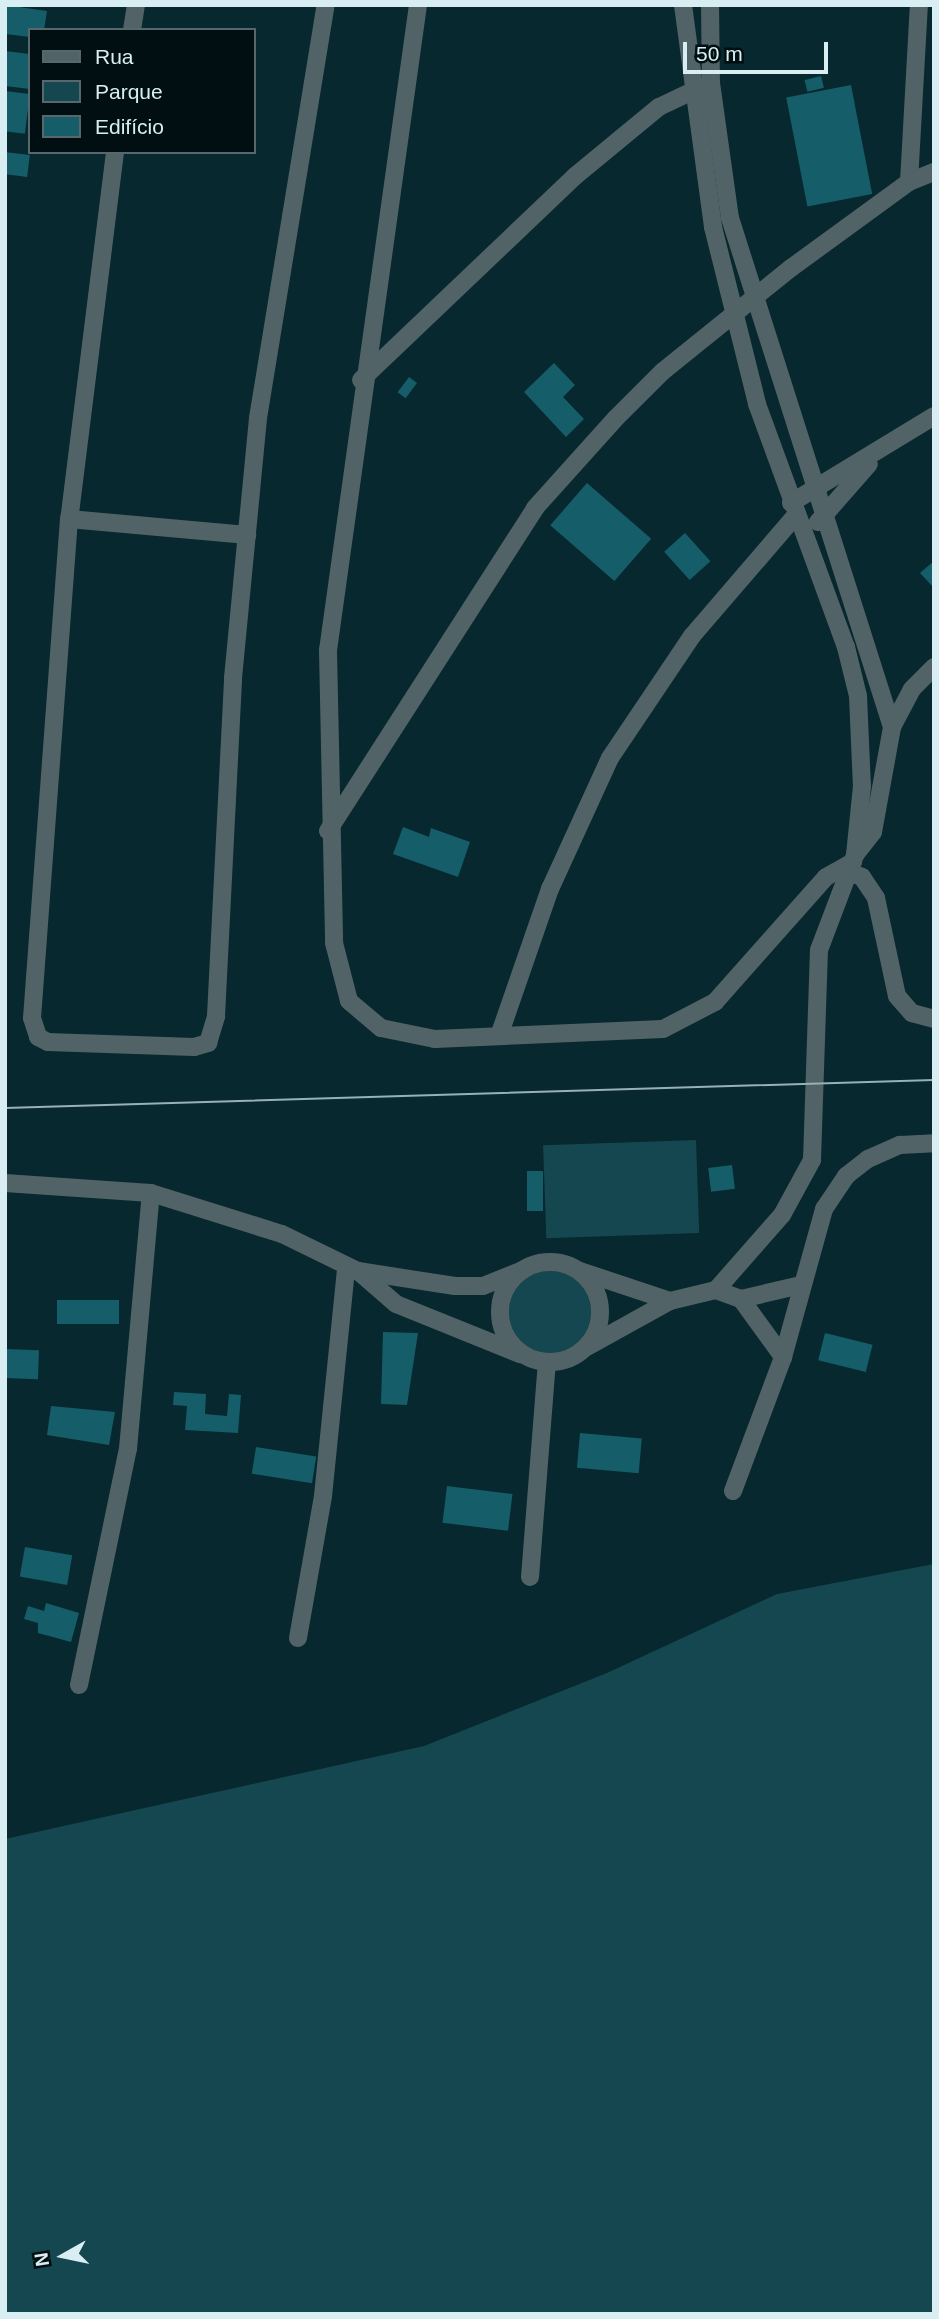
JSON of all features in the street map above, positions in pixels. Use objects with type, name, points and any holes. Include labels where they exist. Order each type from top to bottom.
[{"type":"street","points":[[132,28],[136,5]]},
{"type":"street","points":[[115,154],[69,519],[32,1018],[38,1037],[48,1042],[194,1047],[208,1043],[213,1032],[247,535],[258,418],[326,5]]},
{"type":"street","points":[[418,5],[361,380],[329,638],[328,831],[334,943],[349,1001],[381,1028],[404,1034],[499,1036],[646,1031],[681,1023],[715,1002],[826,877],[852,863]]},
{"type":"street","points":[[683,5],[691,90],[713,227],[757,404],[858,696],[862,786],[852,863],[876,898],[897,996],[912,1013],[934,1018]]},
{"type":"street","points":[[710,5],[711,83],[730,218],[813,488],[892,727]]},
{"type":"street","points":[[909,182],[919,5]]},
{"type":"street","points":[[361,380],[574,177],[641,121],[691,90],[711,83]]},
{"type":"street","points":[[328,831],[536,508],[662,372],[754,298],[909,182],[934,172]]},
{"type":"street","points":[[499,1036],[550,889],[610,758],[692,636],[796,515],[813,488],[876,456],[934,416]]},
{"type":"street","points":[[824,516],[876,456]]},
{"type":"street","points":[[796,515],[824,516]]},
{"type":"street","points":[[69,519],[247,535]]},
{"type":"street","points":[[716,1290],[794,1196],[812,1160],[815,1134],[813,1034],[819,950],[852,863],[877,817],[892,727],[912,689],[934,667]]},
{"type":"street","points":[[733,1491],[783,1357],[797,1286],[824,1209],[846,1176],[900,1145],[934,1143]]},
{"type":"street","points":[[5,1183],[151,1193],[282,1234],[352,1269],[396,1304],[547,1363],[582,1351],[670,1301],[716,1290],[741,1299],[797,1286]]},
{"type":"street","points":[[79,1685],[128,1449],[151,1193]]},
{"type":"street","points":[[352,1269],[455,1286],[482,1286],[547,1263],[572,1268],[670,1301]]},
{"type":"street","points":[[572,1268],[595,1291],[599,1307],[596,1331],[582,1351]]},
{"type":"street","points":[[298,1638],[323,1496],[352,1269]]},
{"type":"street","points":[[522,1354],[506,1335],[500,1312],[503,1295],[523,1270]]},
{"type":"street","points":[[741,1299],[783,1357]]},
{"type":"street","points":[[530,1577],[547,1363]]},
{"type":"green space","points":[[696,1140],[699,1233],[546,1238],[543,1145]]},
{"type":"green space","points":[[550,1271],[566,1274],[579,1283],[588,1296],[591,1312],[588,1328],[579,1341],[566,1350],[550,1353],[534,1350],[521,1341],[512,1328],[509,1312],[512,1296],[521,1283],[534,1274]]},
{"type":"green space","points":[[934,1564],[934,2314],[5,2314],[5,1839],[424,1746],[607,1673],[777,1594]]},
{"type":"building","points":[[5,5],[47,11],[44,28],[28,28],[28,37],[5,34]]},
{"type":"building","points":[[5,51],[28,54],[28,89],[5,86]]},
{"type":"building","points":[[821,76],[824,88],[807,92],[805,80]]},
{"type":"building","points":[[851,85],[872,194],[807,207],[786,98]]},
{"type":"building","points":[[5,91],[28,94],[25,134],[5,131]]},
{"type":"building","points":[[5,152],[30,155],[27,177],[5,174]]},
{"type":"building","points":[[554,363],[575,385],[563,397],[584,419],[566,437],[524,392]]},
{"type":"building","points":[[409,377],[417,383],[406,398],[398,392]]},
{"type":"building","points":[[587,483],[651,539],[614,581],[550,525]]},
{"type":"building","points":[[685,533],[710,561],[690,580],[664,552]]},
{"type":"building","points":[[934,561],[934,588],[920,573]]},
{"type":"building","points":[[403,827],[429,837],[431,828],[470,842],[458,877],[393,854]]},
{"type":"building","points":[[732,1165],[735,1189],[711,1192],[708,1168]]},
{"type":"building","points":[[527,1171],[543,1171],[543,1211],[527,1211]]},
{"type":"building","points":[[57,1300],[119,1300],[119,1324],[57,1324]]},
{"type":"building","points":[[383,1332],[418,1333],[407,1405],[381,1404]]},
{"type":"building","points":[[825,1333],[873,1345],[866,1372],[818,1360]]},
{"type":"building","points":[[5,1349],[39,1350],[38,1379],[5,1378]]},
{"type":"building","points":[[174,1392],[206,1394],[205,1414],[227,1416],[229,1394],[241,1395],[238,1433],[185,1430],[187,1406],[173,1405]]},
{"type":"building","points":[[51,1406],[115,1412],[109,1445],[47,1435]]},
{"type":"building","points":[[580,1433],[642,1438],[639,1473],[577,1468]]},
{"type":"building","points":[[256,1447],[316,1457],[312,1483],[252,1474]]},
{"type":"building","points":[[447,1486],[513,1494],[508,1531],[442,1523]]},
{"type":"building","points":[[25,1547],[72,1555],[67,1585],[20,1577]]},
{"type":"building","points":[[46,1603],[79,1613],[71,1642],[38,1633],[38,1623],[24,1619],[28,1606],[44,1611]]},
{"type":"tram line","points":[[5,1108],[934,1080]]}]
